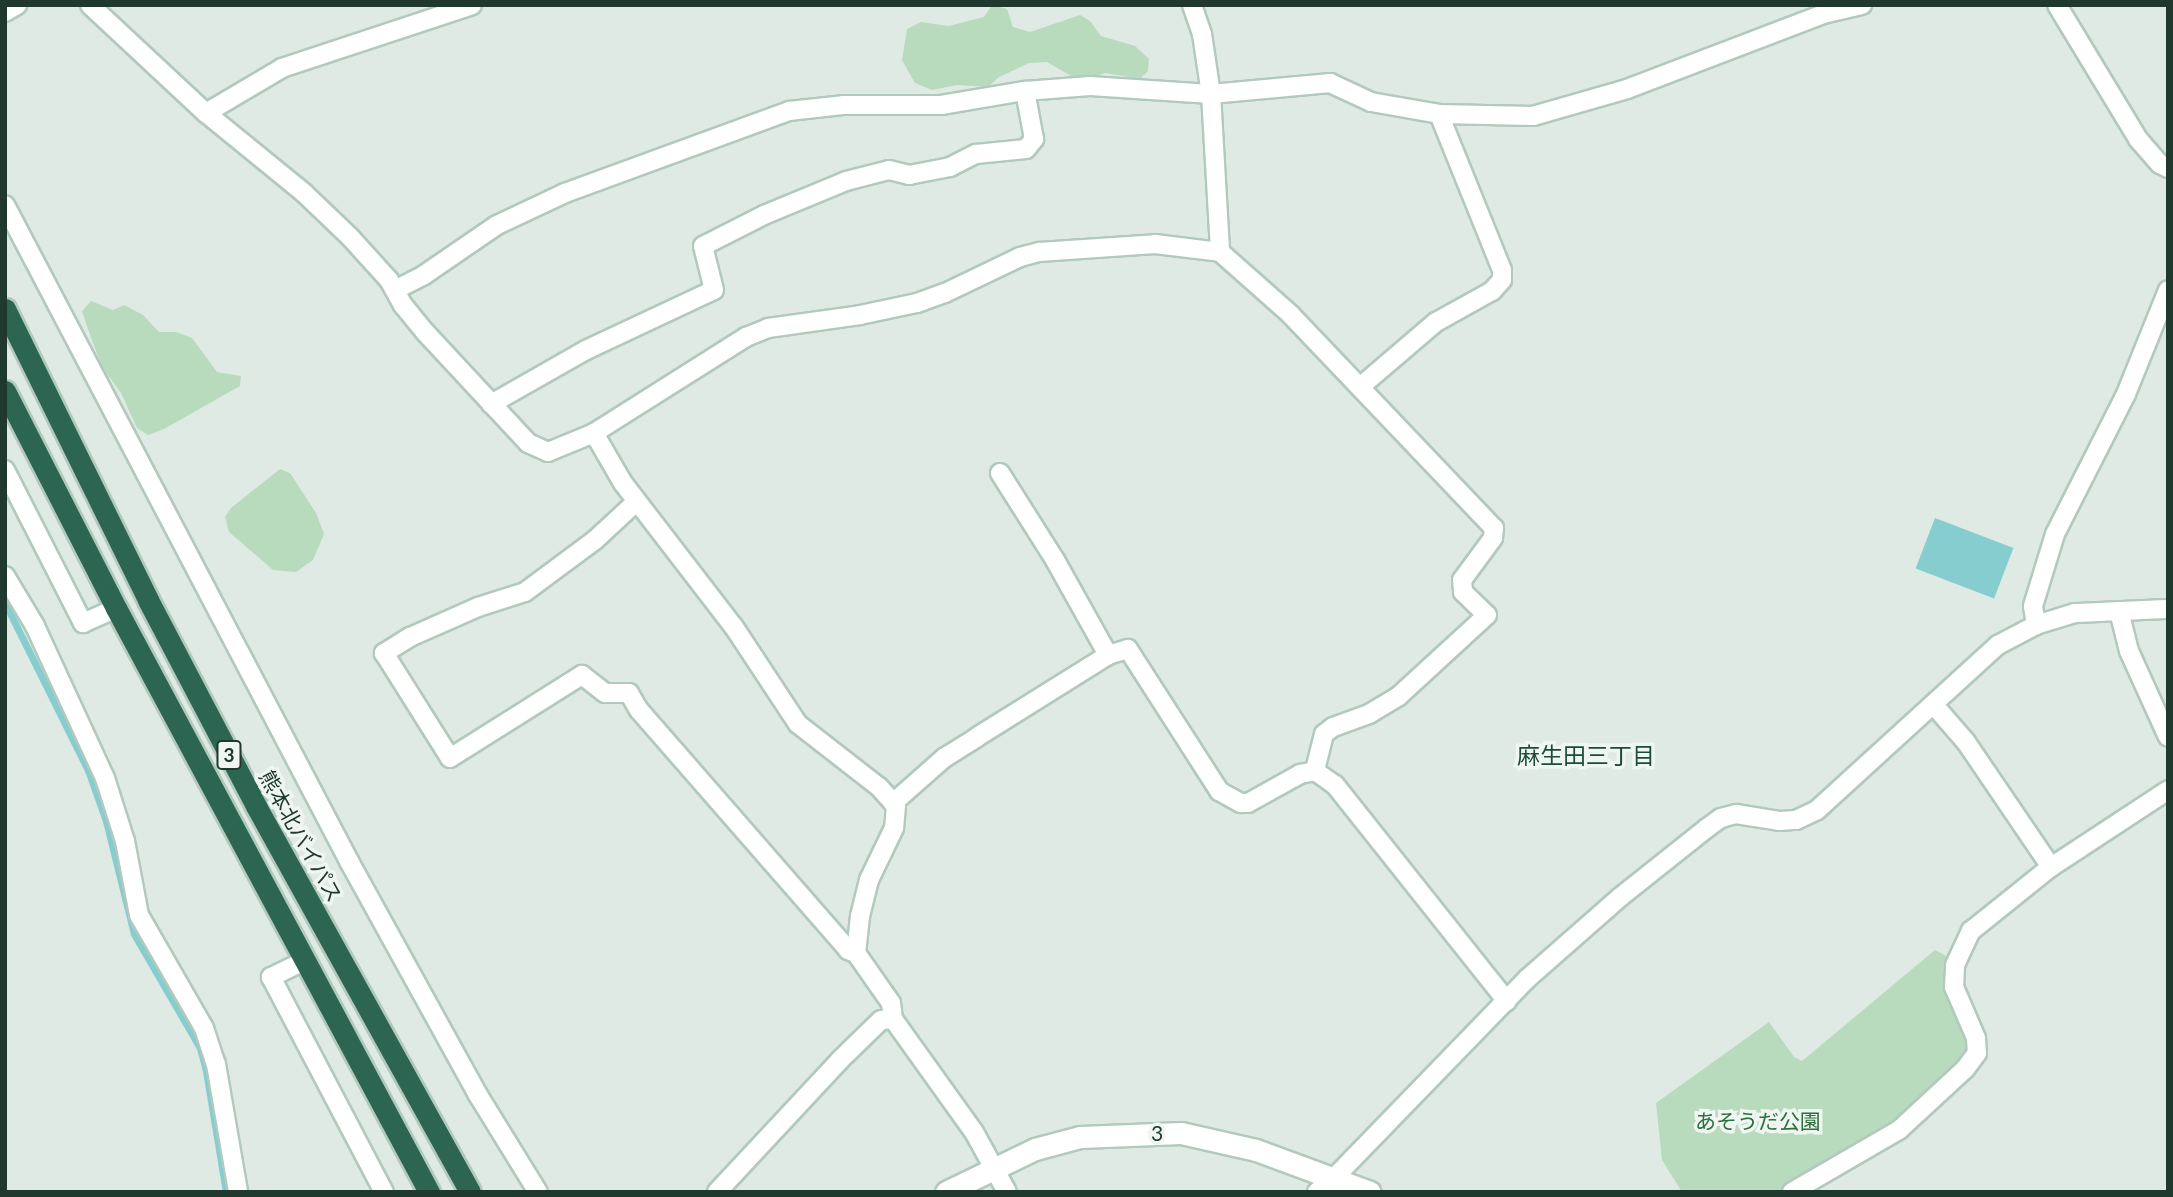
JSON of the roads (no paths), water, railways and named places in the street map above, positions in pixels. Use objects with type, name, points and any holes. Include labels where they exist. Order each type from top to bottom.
[{"type":"highway","name":"熊本北バイパス","points":[[5,309],[148,600],[256,806],[470,1192]]},
{"type":"highway","name":"3","points":[[5,391],[116,608],[425,1191]]},
{"type":"street","points":[[5,12],[17,5]]},
{"type":"street","points":[[90,5],[206,113],[303,192],[350,237],[390,280],[410,314],[491,404],[528,443],[548,452],[594,433],[746,337],[768,328],[860,316],[917,303],[945,293],[1020,257],[1039,252],[1154,244],[1220,252],[1290,314],[1492,523],[1493,538],[1462,580],[1462,592],[1487,615],[1399,696],[1369,714],[1333,727],[1324,734],[1315,771]]},
{"type":"street","points":[[206,113],[282,68],[472,5]]},
{"type":"street","points":[[1192,5],[1202,34],[1211,94],[1220,252]]},
{"type":"street","points":[[395,290],[424,275],[497,225],[565,193],[789,111],[843,105],[941,104],[1026,91],[1090,86],[1211,94],[1330,83],[1371,102],[1439,114],[1533,116],[1627,89],[1823,14],[1862,5]]},
{"type":"street","points":[[2057,5],[2138,139],[2160,164],[2168,168]]},
{"type":"street","points":[[491,404],[586,350],[714,290],[703,246],[764,215],[846,181],[889,170],[909,176],[950,167],[976,154],[1026,149],[1034,139],[1026,91]]},
{"type":"street","points":[[1360,387],[1436,322],[1492,291],[1502,280],[1502,270],[1439,114]]},
{"type":"street","points":[[5,205],[344,851],[478,1095],[538,1192]]},
{"type":"street","points":[[2036,625],[2033,606],[2055,534],[2126,394],[2168,290]]},
{"type":"street","points":[[594,433],[636,502],[734,627],[798,724],[879,787],[896,806],[894,828],[869,880],[860,916],[856,953]]},
{"type":"street","points":[[5,470],[83,623],[116,608]]},
{"type":"street","points":[[1000,473],[1055,560],[1108,654]]},
{"type":"street","points":[[636,502],[595,540],[525,592],[478,607],[410,637],[384,653],[450,758],[582,675],[605,693],[629,693],[639,710],[849,950],[856,953],[891,1003],[893,1019],[974,1132],[1007,1192]]},
{"type":"street","points":[[5,576],[35,626],[105,778],[125,841],[139,915],[204,1028],[216,1064],[237,1192]]},
{"type":"street","points":[[1317,1192],[1334,1178],[1528,978],[1619,898],[1721,818],[1736,814],[1780,821],[1796,820],[1817,810],[1998,645],[2036,625],[2075,613],[2168,609]]},
{"type":"street","points":[[2119,611],[2129,651],[2168,737]]},
{"type":"street","points":[[893,803],[944,758],[1108,654],[1128,649],[1219,792],[1241,803],[1248,803],[1300,774],[1315,771],[1335,785],[1507,1001]]},
{"type":"street","points":[[1933,704],[1966,742],[2051,867]]},
{"type":"street","points":[[1792,1192],[1899,1130],[1965,1069],[1977,1053],[1976,1038],[1954,987],[1955,965],[1970,930],[2051,867],[2168,790]]},
{"type":"street","points":[[304,961],[271,977],[384,1192]]},
{"type":"street","points":[[717,1192],[840,1060],[881,1020],[893,1019]]},
{"type":"street","name":"3","points":[[946,1192],[1035,1149],[1080,1137],[1181,1133],[1256,1150],[1370,1192]]},
{"type":"water","points":[[1935,518],[2013,548],[1994,599],[1916,568]]},
{"type":"waterway","points":[[5,603],[88,770],[106,821],[134,934],[200,1048],[226,1192]]},
{"type":"district","name":"麻生田三丁目","points":[[1586,755]]},
{"type":"park label","name":"あそうだ公園","points":[[1758,1121]]}]
